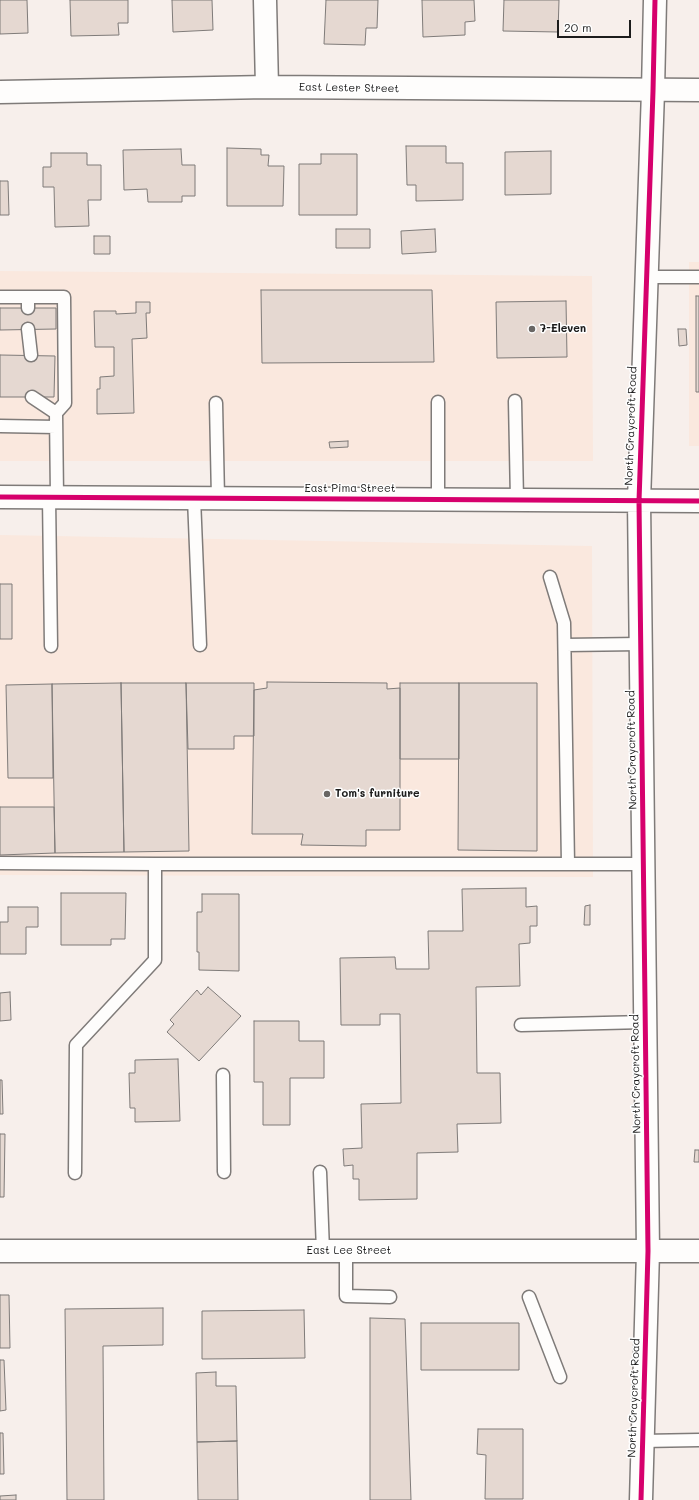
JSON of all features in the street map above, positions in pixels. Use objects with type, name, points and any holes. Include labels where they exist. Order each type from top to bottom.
[{"type":"street","points":[[265,0],[267,87]]},
{"type":"street","name":"North Craycroft Road","points":[[641,1500],[648,1251],[639,501],[653,91],[654,0]]},
{"type":"street","name":"East Lester Street","points":[[0,92],[267,87],[653,91],[699,90]]},
{"type":"street","name":"East Pima Street","points":[[0,497],[699,501]]},
{"type":"street","name":"East Lee Street","points":[[0,1251],[699,1251]]},
{"type":"lane","points":[[647,277],[699,277]]},
{"type":"lane","points":[[0,297],[28,302],[64,297],[65,402],[56,413],[51,646]]},
{"type":"lane","points":[[28,329],[31,355]]},
{"type":"lane","points":[[32,397],[56,413]]},
{"type":"lane","points":[[514,401],[517,500]]},
{"type":"lane","points":[[438,402],[438,500]]},
{"type":"lane","points":[[216,403],[218,498]]},
{"type":"lane","points":[[0,426],[56,427]]},
{"type":"lane","points":[[194,498],[200,645]]},
{"type":"lane","points":[[550,578],[564,623],[568,864]]},
{"type":"lane","points":[[565,645],[640,644]]},
{"type":"lane","points":[[0,863],[643,864]]},
{"type":"lane","points":[[75,1173],[76,1045],[155,960],[155,864]]},
{"type":"lane","points":[[521,1025],[645,1022]]},
{"type":"lane","points":[[223,1075],[224,1172]]},
{"type":"lane","points":[[320,1172],[323,1251]]},
{"type":"lane","points":[[346,1251],[346,1296],[390,1296]]},
{"type":"lane","points":[[529,1297],[560,1377]]},
{"type":"lane","points":[[642,1440],[699,1440]]},
{"type":"shaded area","points":[[689,262],[699,262],[699,446],[689,446]]},
{"type":"shaded area","points":[[0,271],[592,276],[593,461],[0,461]]},
{"type":"shaded area","points":[[0,535],[592,546],[593,877],[0,875]]},
{"type":"building","points":[[0,0],[27,0],[28,33],[0,34]]},
{"type":"building","points":[[70,0],[128,0],[128,23],[118,23],[119,35],[71,36]]},
{"type":"building","points":[[172,0],[212,0],[213,30],[173,32]]},
{"type":"building","points":[[326,0],[378,0],[377,28],[366,28],[365,45],[324,44]]},
{"type":"building","points":[[422,0],[474,0],[475,21],[465,22],[465,35],[423,37]]},
{"type":"building","points":[[504,0],[559,0],[558,32],[503,31]]},
{"type":"building","points":[[406,146],[446,146],[446,163],[463,163],[463,200],[416,201],[416,185],[407,185]]},
{"type":"building","points":[[227,148],[261,149],[261,155],[269,155],[268,166],[284,166],[283,206],[227,206]]},
{"type":"building","points":[[181,149],[182,165],[195,165],[195,196],[182,196],[182,202],[148,202],[147,189],[124,190],[123,150]]},
{"type":"building","points":[[551,151],[551,194],[505,195],[505,152]]},
{"type":"building","points":[[51,153],[87,153],[87,165],[101,165],[101,200],[88,200],[89,226],[55,227],[54,187],[43,187],[43,167],[51,167]]},
{"type":"building","points":[[321,154],[357,154],[357,215],[299,215],[299,164],[321,164]]},
{"type":"building","points":[[0,181],[8,181],[9,215],[0,215]]},
{"type":"building","points":[[336,229],[370,229],[370,248],[336,248]]},
{"type":"building","points":[[435,229],[436,252],[402,254],[401,231]]},
{"type":"building","points":[[94,236],[110,236],[110,254],[94,254]]},
{"type":"building","points":[[261,290],[432,290],[434,362],[262,363]]},
{"type":"building","points":[[696,296],[699,296],[699,392],[696,392]]},
{"type":"building","name":"7-Eleven","points":[[566,301],[567,357],[497,358],[496,302]]},
{"type":"building","points":[[136,302],[150,302],[150,313],[146,313],[147,338],[132,339],[134,413],[97,414],[97,389],[100,389],[100,377],[114,376],[114,347],[95,347],[94,311],[116,311],[116,314],[136,313]]},
{"type":"building","points":[[0,308],[56,308],[56,329],[0,330]]},
{"type":"building","points":[[678,329],[686,329],[687,345],[679,346]]},
{"type":"building","points":[[0,355],[55,356],[54,397],[0,397]]},
{"type":"building","points":[[348,441],[348,447],[330,448],[329,442]]},
{"type":"building","points":[[0,584],[12,584],[12,639],[0,639]]},
{"type":"building","name":"Tom's furniture","points":[[267,682],[387,683],[387,689],[400,688],[400,830],[366,830],[366,846],[301,845],[303,834],[252,834],[254,690],[267,688]]},
{"type":"building","points":[[121,683],[186,683],[189,851],[124,852]]},
{"type":"building","points":[[121,683],[124,852],[55,853],[52,684]]},
{"type":"building","points":[[186,683],[254,683],[254,736],[234,736],[234,749],[188,749]]},
{"type":"building","points":[[400,683],[459,683],[459,759],[400,759]]},
{"type":"building","points":[[459,683],[537,683],[537,851],[458,850]]},
{"type":"building","points":[[52,684],[53,778],[8,778],[6,685]]},
{"type":"building","points":[[0,807],[54,807],[55,853],[0,855]]},
{"type":"building","points":[[526,888],[526,907],[537,906],[537,926],[530,926],[530,943],[519,944],[520,986],[476,987],[477,1073],[500,1073],[501,1123],[457,1124],[458,1152],[417,1153],[417,1199],[359,1200],[359,1179],[353,1179],[353,1165],[344,1166],[343,1149],[362,1148],[361,1104],[401,1103],[400,1014],[380,1014],[380,1025],[341,1025],[340,958],[395,957],[396,969],[429,969],[428,931],[463,931],[462,889]]},
{"type":"building","points":[[61,893],[126,893],[125,939],[111,939],[111,945],[61,945]]},
{"type":"building","points":[[202,894],[239,894],[239,971],[199,970],[199,952],[197,952],[197,912],[202,912]]},
{"type":"building","points":[[590,905],[590,925],[584,925],[585,906]]},
{"type":"building","points":[[8,907],[38,907],[38,927],[26,927],[26,954],[0,954],[0,922],[8,922]]},
{"type":"building","points":[[208,987],[241,1016],[199,1061],[167,1032],[174,1024],[170,1020],[197,990],[201,995]]},
{"type":"building","points":[[10,992],[11,1020],[0,1021],[0,993]]},
{"type":"building","points":[[254,1021],[299,1021],[299,1041],[324,1041],[324,1078],[290,1078],[290,1125],[263,1125],[263,1082],[254,1082]]},
{"type":"building","points":[[178,1059],[180,1121],[135,1122],[135,1108],[130,1108],[129,1073],[135,1073],[135,1060]]},
{"type":"building","points":[[0,1080],[2,1080],[3,1114],[0,1114]]},
{"type":"building","points":[[0,1134],[5,1134],[4,1197],[0,1197]]},
{"type":"building","points":[[695,1150],[699,1150],[699,1162],[694,1162]]},
{"type":"building","points":[[0,1295],[9,1295],[10,1348],[0,1348]]},
{"type":"building","points":[[163,1308],[163,1345],[103,1346],[104,1500],[67,1500],[65,1309]]},
{"type":"building","points":[[304,1310],[305,1358],[202,1359],[202,1311]]},
{"type":"building","points":[[370,1318],[405,1319],[411,1500],[370,1500]]},
{"type":"building","points":[[421,1323],[519,1323],[519,1370],[421,1370]]},
{"type":"building","points":[[0,1360],[4,1360],[6,1410],[0,1411]]},
{"type":"building","points":[[216,1372],[216,1386],[236,1386],[237,1441],[197,1442],[196,1373]]},
{"type":"building","points":[[478,1429],[523,1429],[523,1499],[485,1499],[486,1455],[477,1454]]},
{"type":"building","points":[[0,1433],[3,1433],[4,1474],[0,1474]]},
{"type":"building","points":[[237,1441],[238,1500],[198,1500],[197,1442]]},
{"type":"building","points":[[16,1495],[16,1500],[0,1500],[0,1496]]},
{"type":"cycle path","points":[[641,1500],[648,1251],[639,501],[655,0]]},
{"type":"cycle path","points":[[0,497],[699,501]]},
{"type":"place","name":"7-Eleven","points":[[532,329]]},
{"type":"place","name":"Tom's furniture","points":[[327,794]]}]
